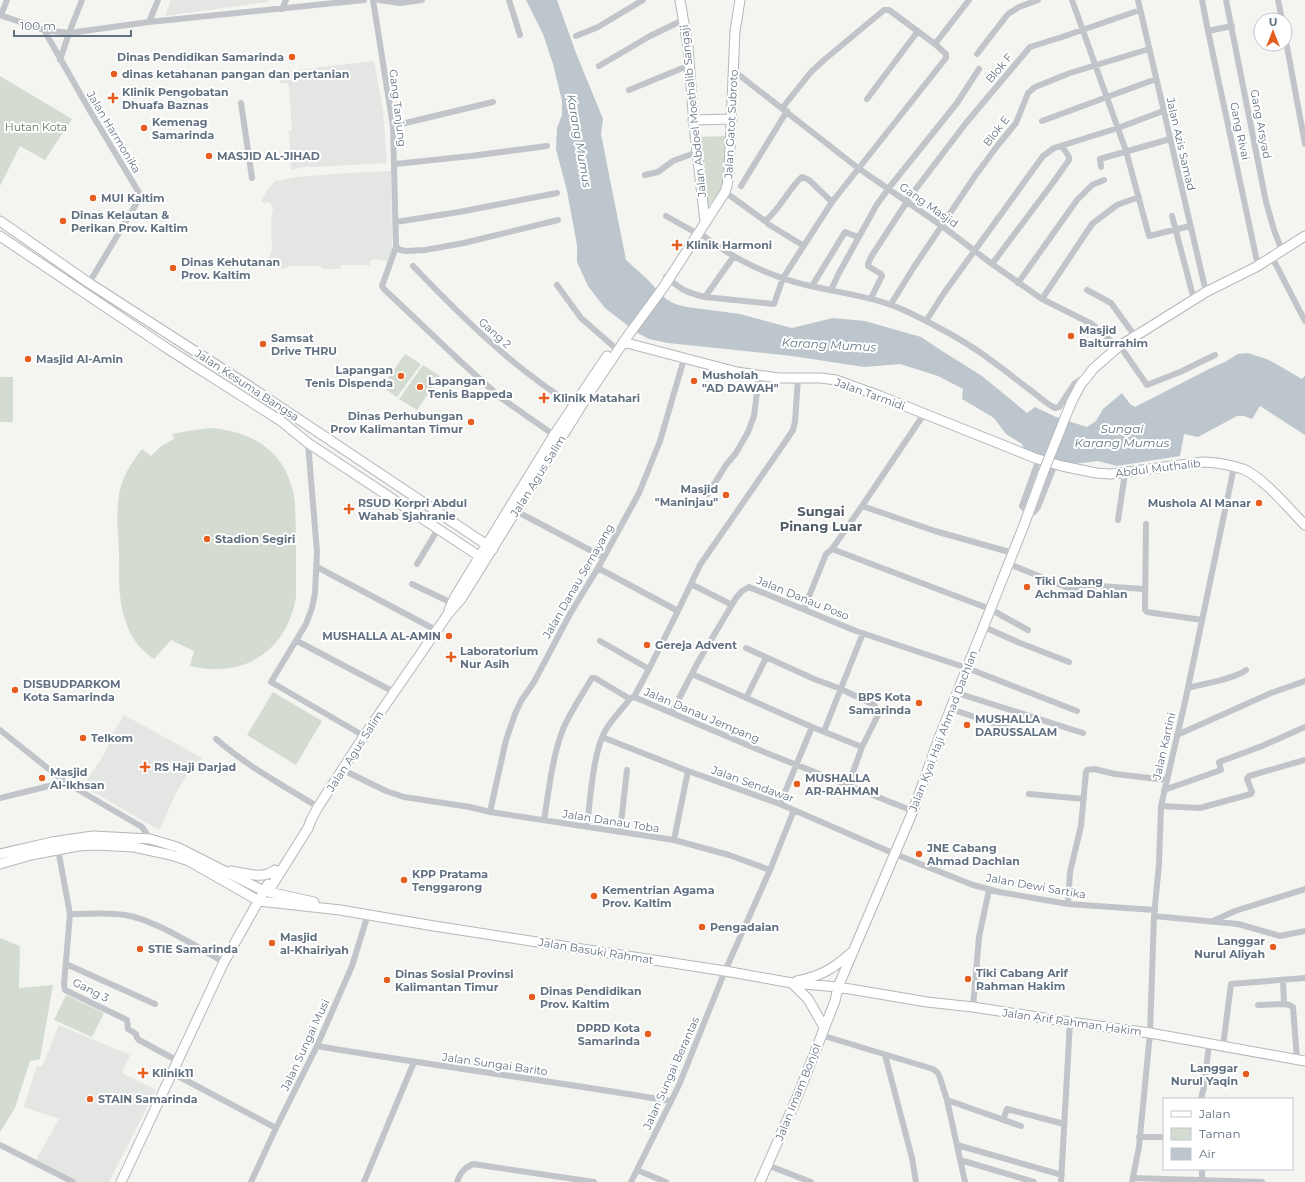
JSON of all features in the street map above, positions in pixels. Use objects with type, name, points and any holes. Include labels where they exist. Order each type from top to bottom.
[{"type":"street","points":[[7,0],[0,15],[44,30],[69,32],[149,22],[364,0]]},
{"type":"street","points":[[60,60],[82,0]]},
{"type":"street","points":[[149,22],[158,0]]},
{"type":"street","points":[[282,9],[286,0]]},
{"type":"street","name":"Gang Tanjung","points":[[373,0],[393,126],[396,245],[382,286],[484,384],[512,407],[557,437]]},
{"type":"street","points":[[379,0],[400,3],[422,0]]},
{"type":"street","points":[[509,0],[520,35]]},
{"type":"street","points":[[576,36],[598,27],[643,0]]},
{"type":"street","name":"Jalan Abdoel Moethalib Sangaji","points":[[680,0],[688,47],[696,152],[705,222]]},
{"type":"street","name":"Jalan Gatot Subroto","points":[[624,338],[664,281],[675,268],[725,192],[729,178],[735,32],[740,0]]},
{"type":"street","points":[[935,44],[969,0]]},
{"type":"street","points":[[977,54],[1008,14],[1019,7],[1038,0]]},
{"type":"street","points":[[1072,0],[1084,29],[1126,150],[1149,236],[1190,226]]},
{"type":"street","name":"Jalan Azis Samad","points":[[1138,0],[1206,292]]},
{"type":"street","name":"Gang Rivai","points":[[1202,0],[1258,266]]},
{"type":"street","name":"Gang Arsyad","points":[[1226,0],[1269,215],[1282,251]]},
{"type":"street","points":[[1278,0],[1280,12]]},
{"type":"street","points":[[664,281],[689,293],[705,297],[774,304],[783,278],[832,202],[946,58],[946,54],[889,10],[881,11],[811,72],[785,109],[741,186]]},
{"type":"street","name":"Blok F","points":[[871,298],[882,276],[869,267],[868,264],[912,194],[966,123],[1030,47],[1140,10]]},
{"type":"street","points":[[599,66],[650,36],[683,20]]},
{"type":"street","points":[[1208,31],[1232,26]]},
{"type":"street","name":"Jalan Harmonika","points":[[44,30],[60,60],[141,196],[89,283]]},
{"type":"street","points":[[867,99],[918,31]]},
{"type":"street","name":"Blok E","points":[[891,304],[975,176],[1016,123],[1028,93],[1035,87],[1070,73],[1149,49]]},
{"type":"street","points":[[1288,52],[1305,144]]},
{"type":"street","points":[[628,90],[690,65]]},
{"type":"street","points":[[831,290],[838,273],[876,206],[957,103],[979,69]]},
{"type":"street","name":"Gang Masjid","points":[[734,70],[858,168],[942,226],[1018,283],[1042,299],[1092,324],[1119,346]]},
{"type":"street","points":[[1042,121],[1156,79]]},
{"type":"street","points":[[393,126],[493,102]]},
{"type":"street","points":[[242,103],[252,178]]},
{"type":"street","points":[[926,321],[974,251],[1043,156],[1054,148],[1118,128],[1164,111]]},
{"type":"street","points":[[693,120],[732,119]]},
{"type":"street","points":[[1102,167],[1100,159],[1126,150],[1170,140]]},
{"type":"street","points":[[394,164],[547,146]]},
{"type":"street","points":[[992,264],[1069,160],[1069,157],[1062,146]]},
{"type":"street","points":[[645,175],[658,172],[673,161],[696,152]]},
{"type":"street","points":[[766,220],[792,187],[802,177],[809,180],[813,186],[832,202]]},
{"type":"street","points":[[1018,283],[1078,200],[1089,188],[1104,180]]},
{"type":"street","points":[[725,192],[766,220],[768,224],[804,246]]},
{"type":"street","points":[[396,222],[459,212],[557,193]]},
{"type":"street","points":[[1042,299],[1092,224],[1117,205],[1139,197]]},
{"type":"street","points":[[666,216],[734,256],[783,278],[891,304],[926,321],[960,340],[981,354],[1055,408],[1058,407],[1075,383],[1087,377]]},
{"type":"street","points":[[1172,216],[1174,229],[1195,299]]},
{"type":"street","points":[[396,245],[400,250],[406,251],[447,246],[558,220]]},
{"type":"street","name":"Jalan Kesuma Bangsa","points":[[0,221],[89,283],[294,415],[490,547]]},
{"type":"street","points":[[812,286],[844,232],[858,237]]},
{"type":"street","name":"Jalan Kesuma Bangsa","points":[[0,236],[287,426],[308,443],[482,558]]},
{"type":"street","name":"Jalan Kyai Haji Ahmad Dachlan","points":[[838,987],[913,811],[957,693],[1029,514],[1043,473],[1071,403],[1081,384],[1092,370],[1119,346],[1206,292],[1258,266],[1305,236]]},
{"type":"street","points":[[705,297],[734,256]]},
{"type":"street","points":[[1272,257],[1305,321]]},
{"type":"street","name":"Gang 2","points":[[413,266],[498,350],[555,394],[572,405]]},
{"type":"street","points":[[556,285],[580,318],[613,346]]},
{"type":"street","points":[[1087,290],[1111,304],[1136,336]]},
{"type":"street","name":"Jalan Agus Salim","points":[[490,547],[557,437],[599,372],[613,346],[624,338]]},
{"type":"street","name":"Jalan Agus Salim","points":[[448,614],[452,603],[516,511],[557,437],[572,405],[624,338]]},
{"type":"street","name":"Jalan Tarmidi","points":[[624,338],[684,359],[726,370],[758,376],[821,378],[836,380],[1058,465]]},
{"type":"street","points":[[1119,346],[1147,385],[1180,372],[1215,354]]},
{"type":"street","name":"Jalan Danau Semayang","points":[[490,812],[504,746],[515,714],[521,701],[534,682],[570,614],[598,568],[639,492],[660,442],[684,359]]},
{"type":"street","points":[[708,494],[736,453],[748,432],[754,416],[758,376]]},
{"type":"street","name":"Jalan Danau Jempang","points":[[798,378],[795,422],[793,430],[704,559],[649,669],[632,698],[672,712],[795,765],[913,811]]},
{"type":"street","points":[[238,394],[246,384]]},
{"type":"street","points":[[804,609],[826,554],[832,549],[924,414]]},
{"type":"street","points":[[287,426],[294,415]]},
{"type":"street","points":[[308,443],[317,567],[314,602],[306,624],[297,641],[271,682],[364,736]]},
{"type":"street","points":[[1039,459],[1022,506],[1029,514],[1034,512],[1038,507],[1058,465]]},
{"type":"street","name":"Abdul Muthalib","points":[[1058,465],[1096,473],[1125,473],[1203,462],[1234,467],[1246,471],[1258,479],[1305,525]]},
{"type":"street","name":"Jalan Kartini","points":[[1133,1180],[1140,1137],[1150,1033],[1161,806],[1188,688],[1234,467]]},
{"type":"street","points":[[1118,520],[1125,473]]},
{"type":"street","points":[[862,506],[935,531],[1013,554]]},
{"type":"street","points":[[516,511],[603,557]]},
{"type":"street","points":[[1146,524],[1144,608],[1147,612],[1202,620]]},
{"type":"street","points":[[417,564],[438,529]]},
{"type":"street","points":[[832,549],[990,609],[1028,630]]},
{"type":"street","name":"Jalan Agus Salim","points":[[121,1182],[224,962],[259,901],[308,828],[318,807],[364,736],[436,630],[459,602],[482,558]]},
{"type":"street","points":[[1009,564],[1055,583],[1077,590],[1084,585],[1144,589]]},
{"type":"street","points":[[317,567],[436,630]]},
{"type":"street","points":[[598,568],[678,611]]},
{"type":"street","points":[[412,584],[452,603]]},
{"type":"street","points":[[691,584],[732,605]]},
{"type":"street","name":"Jalan Danau Poso","points":[[672,712],[732,605],[745,588],[752,588],[863,633],[967,668]]},
{"type":"street","points":[[984,627],[1069,662]]},
{"type":"street","points":[[824,731],[863,633]]},
{"type":"street","points":[[297,641],[394,692]]},
{"type":"street","points":[[600,641],[649,669]]},
{"type":"street","points":[[746,648],[814,680],[841,689],[874,705],[878,711],[878,715],[862,747],[848,786]]},
{"type":"street","points":[[746,698],[766,658]]},
{"type":"street","points":[[967,668],[1077,711]]},
{"type":"street","points":[[1188,688],[1217,681],[1246,670]]},
{"type":"street","points":[[692,674],[812,727],[862,747]]},
{"type":"street","points":[[544,820],[559,740],[573,709],[592,678],[595,678],[632,698],[606,728],[602,737],[597,755],[587,827]]},
{"type":"street","points":[[1177,734],[1271,693],[1305,681]]},
{"type":"street","points":[[957,693],[1083,733]]},
{"type":"street","points":[[951,709],[1019,732]]},
{"type":"street","points":[[780,804],[812,727]]},
{"type":"street","points":[[1164,790],[1221,770],[1219,762],[1262,746],[1305,727]]},
{"type":"street","points":[[0,730],[65,782],[142,827],[150,839]]},
{"type":"street","name":"Jalan Sendawar","points":[[602,737],[688,771],[780,804],[895,854]]},
{"type":"street","points":[[216,739],[227,749],[318,807]]},
{"type":"street","points":[[1161,806],[1200,808],[1251,794],[1252,792],[1247,780],[1249,776],[1305,760]]},
{"type":"street","points":[[1068,904],[1070,872],[1081,826],[1086,772],[1088,769],[1115,774],[1167,780]]},
{"type":"street","name":"Jalan Danau Toba","points":[[343,770],[386,792],[404,797],[470,807],[490,812],[674,840],[729,855],[770,870]]},
{"type":"street","points":[[620,832],[627,770]]},
{"type":"street","points":[[674,840],[688,771]]},
{"type":"street","points":[[0,798],[65,782]]},
{"type":"street","points":[[1030,794],[1084,799]]},
{"type":"street","points":[[725,971],[770,870],[794,810]]},
{"type":"street","points":[[266,892],[276,870],[304,825],[311,820]]},
{"type":"street","name":"Jalan Basuki Rahmat","points":[[0,854],[52,842],[93,836],[150,839],[177,847],[266,892],[308,900],[340,910]]},
{"type":"street","points":[[0,864],[58,849],[96,844],[152,849],[189,861],[259,901]]},
{"type":"street","name":"Gang 3","points":[[58,849],[70,914],[64,988],[66,992],[127,1020],[128,1029],[136,1034],[137,1038],[178,1061]]},
{"type":"street","name":"Jalan Dewi Sartika","points":[[895,854],[989,890],[1068,904],[1155,913],[1238,924],[1280,936],[1305,931]]},
{"type":"street","points":[[220,869],[256,875],[269,874],[276,870]]},
{"type":"street","points":[[972,1007],[979,937],[989,890]]},
{"type":"street","points":[[1210,921],[1235,911],[1305,890]]},
{"type":"street","name":"Jalan Basuki Rahmat","points":[[259,901],[368,914],[434,926],[725,971],[790,983],[838,987]]},
{"type":"street","points":[[70,914],[126,915],[151,922],[224,962]]},
{"type":"street","name":"Jalan Sungai Musi","points":[[251,1182],[317,1046],[352,966],[368,914]]},
{"type":"street","points":[[790,983],[825,973],[855,950]]},
{"type":"street","points":[[66,964],[156,1004]]},
{"type":"street","name":"Jalan Sungai Berantas","points":[[631,1182],[679,1085],[725,971]]},
{"type":"street","points":[[1223,1046],[1231,984],[1305,978]]},
{"type":"street","points":[[1283,980],[1284,1004]]},
{"type":"street","points":[[790,983],[808,999],[822,1031],[885,1055],[934,1069],[938,1073],[947,1100],[965,1182]]},
{"type":"street","name":"Jalan Arif Rahman Hakim","points":[[838,987],[927,1002],[972,1007],[1150,1033],[1301,1060]]},
{"type":"street","name":"Jalan Imam Bonjol","points":[[760,1182],[798,1095],[838,987]]},
{"type":"street","points":[[1258,1005],[1284,1004],[1293,1007],[1301,1060]]},
{"type":"street","points":[[1061,1182],[1070,1022]]},
{"type":"street","points":[[1201,1098],[1205,1082],[1209,1044]]},
{"type":"street","name":"Jalan Sungai Barito","points":[[317,1046],[599,1089],[670,1102]]},
{"type":"street","points":[[885,1055],[912,1158],[916,1182]]},
{"type":"street","points":[[364,1182],[414,1062]]},
{"type":"street","points":[[172,1073],[276,1128]]},
{"type":"street","points":[[947,1100],[1021,1126]]},
{"type":"street","points":[[1003,1120],[1007,1109],[1064,1124]]},
{"type":"street","points":[[1140,1137],[1163,1137]]},
{"type":"street","points":[[0,1145],[73,1182]]},
{"type":"street","points":[[957,1145],[1062,1174]]},
{"type":"street","points":[[960,1160],[1034,1182]]},
{"type":"street","points":[[457,1182],[460,1174],[465,1168],[473,1164],[594,1182]]},
{"type":"street","points":[[768,1165],[811,1182]]},
{"type":"street","points":[[637,1170],[666,1182]]},
{"type":"street","points":[[1202,1170],[1202,1180]]},
{"type":"street","points":[[1133,1180],[1262,1182]]},
{"type":"shaded area","points":[[171,0],[268,0],[268,2],[165,16]]},
{"type":"shaded area","points":[[374,61],[383,110],[387,163],[308,166],[291,170],[289,130],[292,130],[289,88],[287,83],[280,83],[279,72]]},
{"type":"shaded area","points":[[391,171],[392,251],[388,261],[376,259],[371,260],[370,265],[368,266],[341,265],[341,269],[323,269],[320,266],[288,266],[287,268],[278,269],[278,265],[270,264],[269,258],[272,249],[271,221],[273,209],[271,204],[267,202],[265,204],[261,201],[275,181],[298,177]]},
{"type":"shaded area","name":"RS Haji Darjad","points":[[124,715],[202,758],[186,776],[176,793],[159,830],[83,786],[105,753],[113,733]]},
{"type":"shaded area","name":"STAIN Samarinda","points":[[59,1025],[130,1055],[122,1073],[156,1090],[109,1182],[74,1182],[35,1162],[59,1119],[24,1107],[37,1065],[42,1067]]},
{"type":"green space","name":"Hutan Kota","points":[[0,76],[72,119],[45,160],[20,146],[0,186]]},
{"type":"green space","points":[[728,136],[725,184],[699,218],[694,137]]},
{"type":"green space","name":"Lapangan Tenis Dispenda","points":[[405,354],[421,364],[397,397],[382,387]]},
{"type":"green space","name":"Lapangan Tenis Bappeda","points":[[423,365],[440,376],[417,410],[399,399]]},
{"type":"green space","points":[[0,377],[13,377],[13,422],[0,422]]},
{"type":"green space","name":"Stadion Segiri","points":[[211,428],[237,433],[260,443],[279,460],[286,471],[293,491],[295,504],[296,597],[291,616],[283,632],[273,646],[260,657],[245,664],[228,668],[210,669],[190,666],[194,651],[171,640],[154,659],[140,647],[133,637],[125,620],[121,604],[117,519],[121,486],[130,466],[142,449],[151,456],[161,446],[174,439],[172,434]]},
{"type":"green space","points":[[273,692],[322,721],[296,765],[247,735]]},
{"type":"green space","points":[[0,938],[20,946],[19,988],[53,985],[40,1059],[30,1061],[15,1108],[0,1132]]},
{"type":"green space","points":[[66,995],[104,1013],[92,1037],[54,1020]]},
{"type":"water","name":"Sungai Karang Mumus","points":[[526,0],[557,0],[576,53],[603,119],[601,134],[626,260],[666,299],[675,304],[687,307],[740,314],[792,328],[833,318],[865,321],[921,337],[982,376],[1027,413],[1035,407],[1056,417],[1087,427],[1096,421],[1103,409],[1122,393],[1130,404],[1135,407],[1238,354],[1248,353],[1269,360],[1302,379],[1305,376],[1305,435],[1260,406],[1252,419],[1244,416],[1237,416],[1198,437],[1184,434],[1180,456],[1117,466],[1098,461],[1065,465],[1025,452],[1022,444],[1006,434],[994,418],[962,399],[963,389],[938,376],[900,364],[864,367],[792,356],[668,343],[649,339],[636,332],[605,308],[588,286],[577,262],[577,245],[567,191],[556,149],[557,128],[562,115],[562,101],[553,64],[543,34]]},
{"type":"place","name":"Dinas Pendidikan Samarinda","points":[[292,57]]},
{"type":"place","name":"dinas ketahanan pangan dan pertanian","points":[[114,74]]},
{"type":"place","name":"Klinik Pengobatan Dhuafa Baznas","points":[[113,98]]},
{"type":"place","name":"Kemenag Samarinda","points":[[144,128]]},
{"type":"place","name":"MASJID AL-JIHAD","points":[[209,156]]},
{"type":"place","name":"MUI Kaltim","points":[[93,198]]},
{"type":"place","name":"Dinas Kelautan & Perikan Prov. Kaltim","points":[[63,221]]},
{"type":"place","name":"Klinik Harmoni","points":[[677,245]]},
{"type":"place","name":"Dinas Kehutanan Prov. Kaltim","points":[[173,268]]},
{"type":"place","name":"Masjid Baiturrahim","points":[[1071,336]]},
{"type":"place","name":"Samsat Drive THRU","points":[[263,344]]},
{"type":"place","name":"Masjid Al-Amin","points":[[28,359]]},
{"type":"place","name":"Lapangan Tenis Dispenda","points":[[401,376]]},
{"type":"place","name":"Musholah \"AD DAWAH\"","points":[[694,381]]},
{"type":"place","name":"Lapangan Tenis Bappeda","points":[[420,387]]},
{"type":"place","name":"Klinik Matahari","points":[[544,398]]},
{"type":"place","name":"Dinas Perhubungan Prov Kalimantan Timur","points":[[471,422]]},
{"type":"place","name":"Masjid \"Maninjau\"","points":[[726,495]]},
{"type":"place","name":"Mushola Al Manar","points":[[1259,503]]},
{"type":"place","name":"RSUD Korpri Abdul Wahab Sjahranie","points":[[349,509]]},
{"type":"place","name":"Stadion Segiri","points":[[207,539]]},
{"type":"place","name":"Tiki Cabang Achmad Dahlan","points":[[1027,587]]},
{"type":"place","name":"MUSHALLA AL-AMIN","points":[[449,636]]},
{"type":"place","name":"Gereja Advent","points":[[647,645]]},
{"type":"place","name":"Laboratorium Nur Asih","points":[[451,657]]},
{"type":"place","name":"DISBUDPARKOM Kota Samarinda","points":[[15,690]]},
{"type":"place","name":"BPS Kota Samarinda","points":[[919,703]]},
{"type":"place","name":"MUSHALLA DARUSSALAM","points":[[967,725]]},
{"type":"place","name":"Telkom","points":[[83,738]]},
{"type":"place","name":"RS Haji Darjad","points":[[145,767]]},
{"type":"place","name":"Masjid Al-Ikhsan","points":[[42,778]]},
{"type":"place","name":"MUSHALLA AR-RAHMAN","points":[[797,784]]},
{"type":"place","name":"JNE Cabang Ahmad Dachlan","points":[[919,854]]},
{"type":"place","name":"KPP Pratama Tenggarong","points":[[404,880]]},
{"type":"place","name":"Kementrian Agama Prov. Kaltim","points":[[594,896]]},
{"type":"place","name":"Pengadaian","points":[[702,927]]},
{"type":"place","name":"Masjid al-Khairiyah","points":[[272,943]]},
{"type":"place","name":"Langgar Nurul Aliyah","points":[[1273,947]]},
{"type":"place","name":"STIE Samarinda","points":[[140,949]]},
{"type":"place","name":"Tiki Cabang Arif Rahman Hakim","points":[[968,979]]},
{"type":"place","name":"Dinas Sosial Provinsi Kalimantan Timur","points":[[387,980]]},
{"type":"place","name":"Dinas Pendidikan Prov. Kaltim","points":[[532,997]]},
{"type":"place","name":"DPRD Kota Samarinda","points":[[648,1034]]},
{"type":"place","name":"Klinik11","points":[[143,1073]]},
{"type":"place","name":"Langgar Nurul Yaqin","points":[[1246,1074]]},
{"type":"place","name":"STAIN Samarinda","points":[[90,1099]]},
{"type":"district","name":"Sungai Pinang Luar","points":[[821,518]]},
{"type":"water label","name":"Karang Mumus","points":[[579,141]]},
{"type":"water label","name":"Karang Mumus","points":[[829,345]]}]
